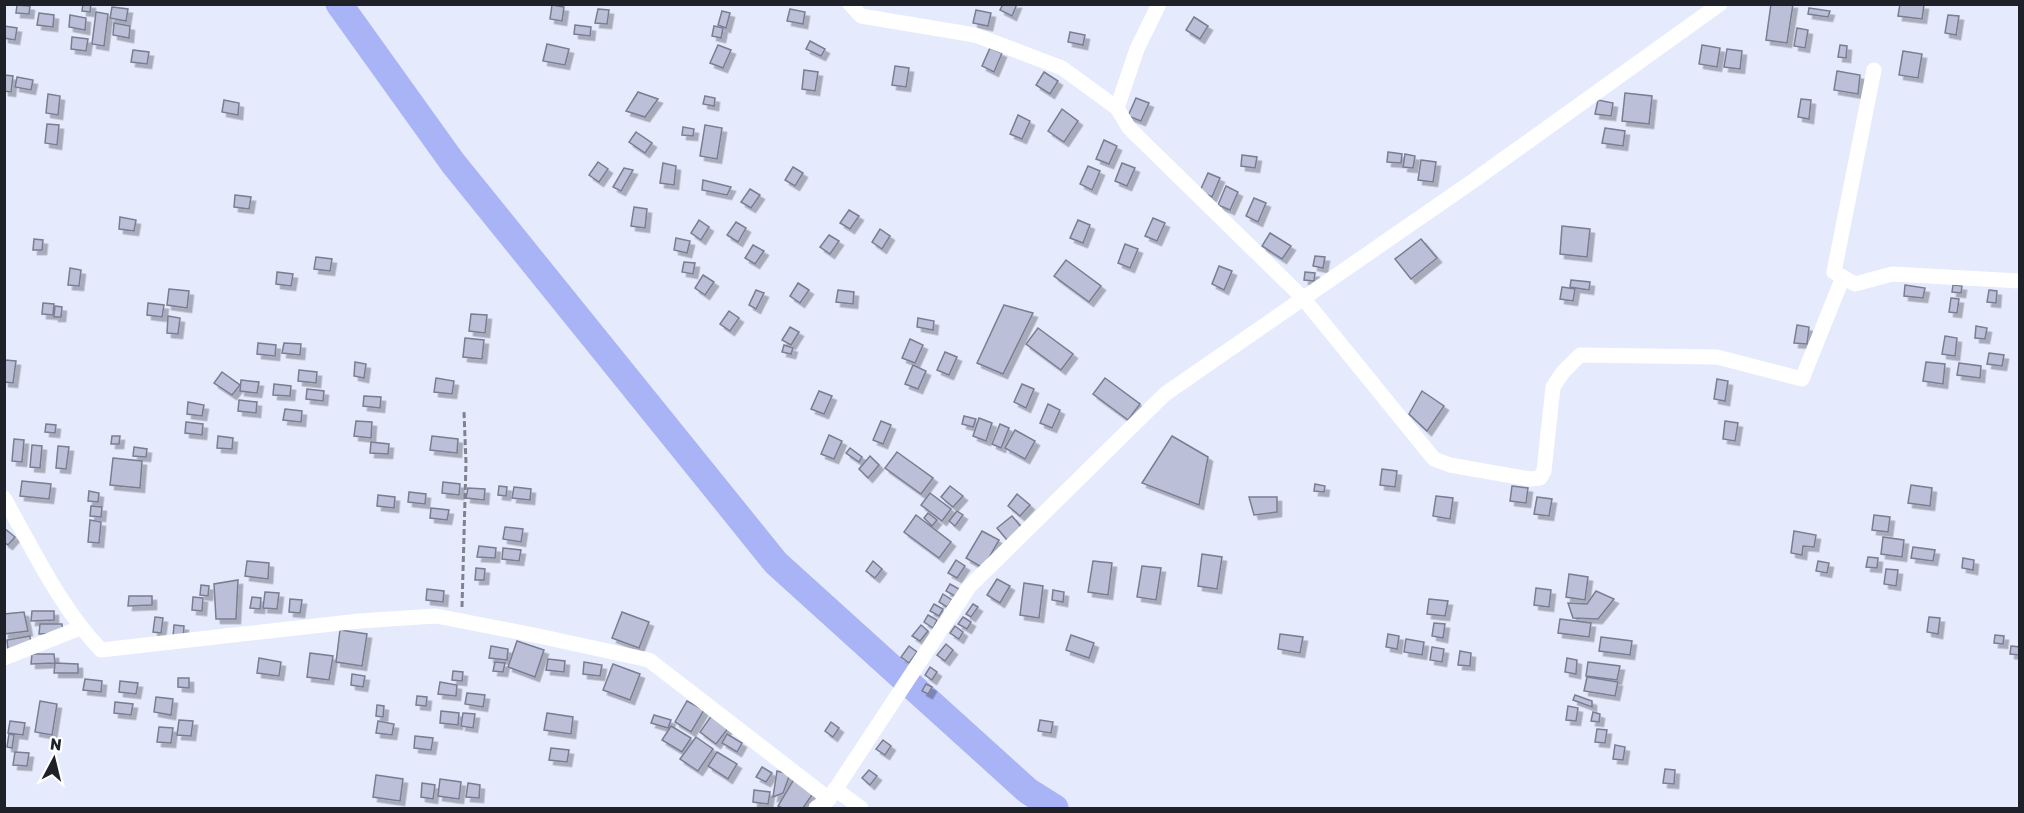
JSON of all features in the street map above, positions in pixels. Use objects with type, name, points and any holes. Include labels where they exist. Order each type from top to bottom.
[{"type":"street","points":[[850,4],[861,16],[975,35],[1062,68],[1117,108],[1128,128],[1152,153],[1303,298],[1434,459],[1450,465],[1530,479],[1540,478],[1544,471],[1553,387],[1563,372],[1580,356],[1716,357],[1802,379],[1843,277]]},
{"type":"street","points":[[1117,108],[1137,49],[1159,4]]},
{"type":"street","points":[[827,799],[969,587],[1165,394],[1720,4]]},
{"type":"street","points":[[1874,70],[1834,272],[1855,284],[1892,274],[2019,281]]},
{"type":"street","points":[[4,498],[80,628],[101,650],[359,621],[436,615],[462,620],[649,660],[827,799],[861,808]]},
{"type":"street","points":[[4,658],[80,628]]},
{"type":"path","points":[[462,620],[466,463],[464,412]]},
{"type":"building","points":[[83,4],[91,4],[90,12],[82,11]]},
{"type":"building","points":[[1003,4],[1017,4],[1012,16],[1000,10]]},
{"type":"building","points":[[1771,4],[1793,4],[1787,43],[1766,40]]},
{"type":"building","points":[[1900,4],[1924,5],[1922,19],[1898,16]]},
{"type":"building","points":[[17,5],[30,6],[29,14],[16,13]]},
{"type":"building","points":[[552,5],[564,7],[562,21],[550,19]]},
{"type":"building","points":[[112,7],[128,9],[126,21],[110,18]]},
{"type":"building","points":[[1809,8],[1830,11],[1828,17],[1808,14]]},
{"type":"building","points":[[598,9],[609,10],[607,24],[595,23]]},
{"type":"building","points":[[790,9],[805,12],[803,24],[787,21]]},
{"type":"building","points":[[976,10],[991,13],[988,26],[973,23]]},
{"type":"building","points":[[722,11],[730,13],[726,28],[718,25]]},
{"type":"building","points":[[96,12],[108,14],[104,46],[92,44]]},
{"type":"building","points":[[39,13],[54,15],[53,27],[37,25]]},
{"type":"building","points":[[70,15],[86,18],[85,30],[69,27]]},
{"type":"building","points":[[1948,15],[1959,16],[1956,35],[1945,33]]},
{"type":"building","points":[[1194,17],[1208,26],[1200,39],[1186,30]]},
{"type":"building","points":[[114,23],[130,26],[129,38],[113,35]]},
{"type":"building","points":[[575,25],[591,27],[590,36],[574,34]]},
{"type":"building","points":[[4,26],[17,28],[15,40],[4,38]]},
{"type":"building","points":[[714,26],[723,28],[721,38],[712,36]]},
{"type":"building","points":[[1797,28],[1808,30],[1805,48],[1794,46]]},
{"type":"building","points":[[1070,32],[1085,35],[1083,45],[1068,42]]},
{"type":"building","points":[[72,37],[88,39],[86,51],[71,49]]},
{"type":"building","points":[[810,41],[825,49],[821,56],[806,49]]},
{"type":"building","points":[[547,44],[569,49],[565,65],[543,61]]},
{"type":"building","points":[[718,45],[731,50],[723,68],[710,63]]},
{"type":"building","points":[[1702,45],[1720,48],[1717,67],[1699,64]]},
{"type":"building","points":[[1840,45],[1847,46],[1846,58],[1838,57]]},
{"type":"building","points":[[990,48],[1002,53],[994,72],[982,66]]},
{"type":"building","points":[[1727,49],[1742,51],[1740,69],[1724,67]]},
{"type":"building","points":[[133,50],[149,52],[147,64],[131,62]]},
{"type":"building","points":[[1903,51],[1922,54],[1918,78],[1899,75]]},
{"type":"building","points":[[895,66],[909,68],[906,87],[892,85]]},
{"type":"building","points":[[804,70],[818,72],[815,91],[802,89]]},
{"type":"building","points":[[1837,71],[1860,75],[1858,94],[1834,90]]},
{"type":"building","points":[[1044,72],[1058,81],[1050,94],[1036,85]]},
{"type":"building","points":[[4,75],[13,76],[11,92],[4,91]]},
{"type":"building","points":[[17,77],[33,80],[31,90],[15,87]]},
{"type":"building","points":[[638,92],[658,99],[645,117],[626,111]]},
{"type":"building","points":[[1625,93],[1652,96],[1649,124],[1622,121]]},
{"type":"building","points":[[48,94],[60,96],[58,115],[46,113]]},
{"type":"building","points":[[705,96],[715,98],[714,106],[703,104]]},
{"type":"building","points":[[1136,98],[1149,103],[1141,121],[1128,116]]},
{"type":"building","points":[[1801,99],[1811,100],[1809,119],[1798,117]]},
{"type":"building","points":[[224,100],[239,103],[238,115],[222,112]]},
{"type":"building","points":[[1598,100],[1613,103],[1611,116],[1595,114]]},
{"type":"building","points":[[1062,109],[1078,121],[1064,142],[1048,131]]},
{"type":"building","points":[[1018,115],[1030,121],[1022,139],[1010,134]]},
{"type":"building","points":[[47,124],[59,125],[57,145],[45,143]]},
{"type":"building","points":[[705,125],[722,128],[717,159],[700,156]]},
{"type":"building","points":[[683,127],[694,129],[693,136],[682,135]]},
{"type":"building","points":[[1605,128],[1625,131],[1623,146],[1602,143]]},
{"type":"building","points":[[636,132],[652,143],[645,153],[629,142]]},
{"type":"building","points":[[1104,140],[1117,146],[1109,164],[1096,159]]},
{"type":"building","points":[[1388,152],[1402,154],[1401,163],[1387,162]]},
{"type":"building","points":[[1405,154],[1415,156],[1413,168],[1403,167]]},
{"type":"building","points":[[1242,155],[1257,157],[1255,168],[1241,166]]},
{"type":"building","points":[[1421,160],[1436,162],[1433,182],[1418,180]]},
{"type":"building","points":[[598,162],[608,169],[599,182],[589,175]]},
{"type":"building","points":[[663,163],[676,166],[674,185],[660,183]]},
{"type":"building","points":[[1122,163],[1135,168],[1127,186],[1115,181]]},
{"type":"building","points":[[1088,166],[1100,171],[1092,190],[1080,184]]},
{"type":"building","points":[[793,167],[803,173],[795,186],[785,180]]},
{"type":"building","points":[[624,168],[633,170],[621,191],[613,187]]},
{"type":"building","points":[[1208,173],[1220,178],[1212,197],[1200,191]]},
{"type":"building","points":[[703,180],[731,187],[727,195],[702,190]]},
{"type":"building","points":[[1226,186],[1238,192],[1230,210],[1218,205]]},
{"type":"building","points":[[750,189],[760,195],[751,208],[741,202]]},
{"type":"building","points":[[235,195],[251,197],[249,209],[234,207]]},
{"type":"building","points":[[1254,198],[1266,203],[1258,222],[1246,216]]},
{"type":"building","points":[[634,207],[647,209],[645,228],[631,226]]},
{"type":"building","points":[[849,210],[859,216],[850,229],[840,223]]},
{"type":"building","points":[[120,217],[136,220],[134,231],[119,229]]},
{"type":"building","points":[[1153,218],[1165,223],[1157,241],[1145,236]]},
{"type":"building","points":[[699,220],[709,227],[701,240],[691,233]]},
{"type":"building","points":[[1078,220],[1090,225],[1083,243],[1070,238]]},
{"type":"building","points":[[736,222],[746,228],[738,242],[727,235]]},
{"type":"building","points":[[1562,226],[1590,229],[1587,257],[1560,254]]},
{"type":"building","points":[[880,229],[890,236],[882,249],[872,242]]},
{"type":"building","points":[[1270,233],[1291,246],[1282,259],[1262,246]]},
{"type":"building","points":[[829,235],[839,241],[830,254],[820,247]]},
{"type":"building","points":[[676,238],[690,241],[687,253],[674,250]]},
{"type":"building","points":[[34,239],[43,240],[42,250],[33,250]]},
{"type":"building","points":[[1421,239],[1437,258],[1411,279],[1395,259]]},
{"type":"building","points":[[1125,244],[1138,249],[1130,268],[1118,263]]},
{"type":"building","points":[[753,245],[764,251],[755,264],[745,258]]},
{"type":"building","points":[[1315,256],[1325,257],[1323,268],[1313,266]]},
{"type":"building","points":[[316,257],[332,259],[330,271],[314,269]]},
{"type":"building","points":[[1066,260],[1101,286],[1089,302],[1054,276]]},
{"type":"building","points":[[684,262],[695,263],[693,274],[682,272]]},
{"type":"building","points":[[1219,266],[1232,271],[1224,290],[1212,284]]},
{"type":"building","points":[[70,268],[81,270],[79,286],[68,285]]},
{"type":"building","points":[[277,272],[293,274],[291,286],[276,284]]},
{"type":"building","points":[[1305,272],[1315,273],[1314,281],[1304,280]]},
{"type":"building","points":[[703,275],[714,282],[705,295],[695,288]]},
{"type":"building","points":[[1571,280],[1590,282],[1589,290],[1570,287]]},
{"type":"building","points":[[798,283],[809,290],[800,303],[790,296]]},
{"type":"building","points":[[1905,285],[1925,288],[1923,298],[1904,296]]},
{"type":"building","points":[[1953,285],[1962,286],[1961,293],[1952,292]]},
{"type":"building","points":[[1562,287],[1575,289],[1573,301],[1560,299]]},
{"type":"building","points":[[169,289],[189,291],[187,308],[167,305]]},
{"type":"building","points":[[756,290],[764,293],[756,309],[749,305]]},
{"type":"building","points":[[838,290],[854,292],[853,304],[836,302]]},
{"type":"building","points":[[1989,290],[1997,291],[1996,303],[1987,302]]},
{"type":"building","points":[[1951,298],[1959,299],[1957,313],[1949,312]]},
{"type":"building","points":[[43,303],[54,304],[53,315],[42,314]]},
{"type":"building","points":[[148,303],[164,305],[162,317],[147,315]]},
{"type":"building","points":[[1004,305],[1033,313],[1003,374],[977,363]]},
{"type":"building","points":[[55,306],[62,307],[61,317],[54,317]]},
{"type":"building","points":[[729,311],[739,318],[730,331],[720,324]]},
{"type":"building","points":[[471,314],[487,315],[485,333],[469,331]]},
{"type":"building","points":[[168,316],[180,318],[178,334],[167,333]]},
{"type":"building","points":[[918,318],[934,321],[933,330],[917,327]]},
{"type":"building","points":[[1797,325],[1809,327],[1807,344],[1794,343]]},
{"type":"building","points":[[1976,326],[1987,328],[1985,339],[1975,338]]},
{"type":"building","points":[[790,327],[799,332],[791,345],[782,340]]},
{"type":"building","points":[[1038,328],[1073,354],[1061,370],[1026,344]]},
{"type":"building","points":[[1945,336],[1957,338],[1955,356],[1942,354]]},
{"type":"building","points":[[465,338],[484,340],[482,359],[463,357]]},
{"type":"building","points":[[910,339],[923,345],[915,363],[902,358]]},
{"type":"building","points":[[258,343],[276,345],[275,356],[257,354]]},
{"type":"building","points":[[284,343],[301,344],[300,355],[282,353]]},
{"type":"building","points":[[784,345],[793,348],[791,354],[782,352]]},
{"type":"building","points":[[945,352],[957,357],[949,375],[937,370]]},
{"type":"building","points":[[1989,353],[2004,355],[2002,366],[1987,364]]},
{"type":"building","points":[[5,360],[16,361],[13,383],[4,382]]},
{"type":"building","points":[[355,362],[366,364],[364,378],[354,376]]},
{"type":"building","points":[[1926,362],[1945,364],[1943,384],[1923,381]]},
{"type":"building","points":[[1959,363],[1981,366],[1980,378],[1957,375]]},
{"type":"building","points":[[913,365],[926,371],[918,389],[905,384]]},
{"type":"building","points":[[299,370],[317,372],[316,383],[298,381]]},
{"type":"building","points":[[222,372],[240,385],[232,395],[214,383]]},
{"type":"building","points":[[436,378],[454,381],[452,394],[434,392]]},
{"type":"building","points":[[1105,378],[1140,404],[1128,420],[1093,394]]},
{"type":"building","points":[[1717,379],[1728,381],[1725,401],[1714,399]]},
{"type":"building","points":[[241,380],[259,382],[257,393],[240,391]]},
{"type":"building","points":[[274,384],[291,386],[290,396],[273,395]]},
{"type":"building","points":[[1022,384],[1034,389],[1026,408],[1014,402]]},
{"type":"building","points":[[307,389],[324,391],[323,401],[306,399]]},
{"type":"building","points":[[819,391],[832,396],[824,414],[811,409]]},
{"type":"building","points":[[1422,391],[1444,406],[1427,431],[1409,414]]},
{"type":"building","points":[[364,396],[381,397],[380,408],[363,406]]},
{"type":"building","points":[[239,400],[257,402],[256,413],[238,411]]},
{"type":"building","points":[[188,402],[204,405],[202,416],[187,414]]},
{"type":"building","points":[[1048,404],[1060,410],[1052,428],[1040,423]]},
{"type":"building","points":[[285,409],[302,411],[301,422],[283,420]]},
{"type":"building","points":[[964,416],[976,419],[973,427],[962,424]]},
{"type":"building","points":[[979,418],[992,423],[986,441],[973,436]]},
{"type":"building","points":[[356,421],[372,422],[371,438],[354,436]]},
{"type":"building","points":[[881,421],[891,425],[883,444],[873,440]]},
{"type":"building","points":[[1725,421],[1738,423],[1735,441],[1723,439]]},
{"type":"building","points":[[186,422],[203,424],[202,435],[185,433]]},
{"type":"building","points":[[46,424],[56,425],[55,433],[45,432]]},
{"type":"building","points":[[1000,424],[1009,428],[1001,448],[992,444]]},
{"type":"building","points":[[1015,430],[1035,441],[1025,459],[1005,448]]},
{"type":"building","points":[[829,435],[842,441],[834,459],[821,454]]},
{"type":"building","points":[[112,436],[120,436],[119,444],[111,444]]},
{"type":"building","points":[[218,436],[233,438],[232,449],[217,448]]},
{"type":"building","points":[[432,436],[458,439],[457,453],[430,450]]},
{"type":"building","points":[[1172,436],[1208,457],[1199,505],[1142,483]]},
{"type":"building","points":[[14,439],[24,440],[22,462],[12,461]]},
{"type":"building","points":[[371,442],[389,444],[388,454],[370,453]]},
{"type":"building","points":[[32,445],[42,446],[40,468],[30,467]]},
{"type":"building","points":[[58,446],[69,447],[66,469],[56,468]]},
{"type":"building","points":[[134,447],[147,449],[146,457],[133,456]]},
{"type":"building","points":[[850,448],[862,457],[859,462],[846,453]]},
{"type":"building","points":[[897,452],[933,478],[921,494],[885,468]]},
{"type":"building","points":[[870,456],[879,465],[868,478],[859,469]]},
{"type":"building","points":[[113,458],[142,461],[140,488],[110,485]]},
{"type":"building","points":[[1382,469],[1397,471],[1395,487],[1380,485]]},
{"type":"building","points":[[22,481],[51,484],[49,499],[20,496]]},
{"type":"building","points":[[443,482],[460,484],[459,495],[442,493]]},
{"type":"building","points":[[1315,484],[1325,486],[1324,492],[1314,491]]},
{"type":"building","points":[[1911,485],[1932,488],[1930,506],[1908,503]]},
{"type":"building","points":[[499,486],[507,487],[506,496],[498,495]]},
{"type":"building","points":[[950,486],[963,496],[953,507],[941,497]]},
{"type":"building","points":[[1512,486],[1528,488],[1526,503],[1510,501]]},
{"type":"building","points":[[514,487],[531,489],[530,500],[512,498]]},
{"type":"building","points":[[468,488],[485,489],[484,500],[466,498]]},
{"type":"building","points":[[89,491],[99,493],[98,502],[88,501]]},
{"type":"building","points":[[409,492],[426,494],[425,504],[408,502]]},
{"type":"building","points":[[930,493],[951,509],[942,521],[921,505]]},
{"type":"building","points":[[1017,494],[1030,505],[1020,516],[1008,506]]},
{"type":"building","points":[[378,495],[395,497],[394,508],[377,506]]},
{"type":"building","points":[[1436,496],[1453,498],[1450,519],[1433,516]]},
{"type":"building","points":[[1249,497],[1277,497],[1277,512],[1254,515]]},
{"type":"building","points":[[1537,497],[1552,499],[1549,516],[1534,514]]},
{"type":"building","points":[[91,506],[102,507],[101,517],[90,516]]},
{"type":"building","points":[[431,508],[449,510],[447,520],[430,518]]},
{"type":"building","points":[[957,511],[963,515],[955,526],[949,521]]},
{"type":"building","points":[[928,513],[937,520],[932,526],[924,518]]},
{"type":"building","points":[[916,515],[951,542],[939,558],[904,532]]},
{"type":"building","points":[[1874,515],[1890,517],[1888,532],[1872,530]]},
{"type":"building","points":[[1012,516],[1022,528],[1007,540],[997,528]]},
{"type":"building","points":[[90,520],[101,522],[99,543],[88,542]]},
{"type":"building","points":[[505,527],[523,529],[521,542],[503,539]]},
{"type":"building","points":[[4,528],[15,537],[8,545],[4,542]]},
{"type":"building","points":[[982,531],[999,540],[983,568],[966,558]]},
{"type":"building","points":[[1794,531],[1816,535],[1814,547],[1803,546],[1802,555],[1791,553]]},
{"type":"building","points":[[1883,537],[1904,540],[1902,557],[1881,554]]},
{"type":"building","points":[[479,546],[496,548],[495,558],[477,557]]},
{"type":"building","points":[[1913,547],[1935,550],[1933,561],[1911,558]]},
{"type":"building","points":[[503,548],[521,550],[519,561],[502,559]]},
{"type":"building","points":[[1202,554],[1222,557],[1217,589],[1198,586]]},
{"type":"building","points":[[1868,557],[1878,558],[1877,568],[1866,567]]},
{"type":"building","points":[[1963,558],[1974,560],[1973,570],[1962,568]]},
{"type":"building","points":[[956,560],[965,566],[957,578],[948,573]]},
{"type":"building","points":[[247,561],[269,563],[268,579],[245,576]]},
{"type":"building","points":[[873,561],[882,569],[875,578],[866,571]]},
{"type":"building","points":[[1093,561],[1112,563],[1108,595],[1088,592]]},
{"type":"building","points":[[1818,561],[1829,563],[1827,573],[1816,571]]},
{"type":"building","points":[[1142,566],[1161,568],[1156,600],[1137,597]]},
{"type":"building","points":[[476,568],[485,569],[484,580],[475,580]]},
{"type":"building","points":[[1886,569],[1898,570],[1896,586],[1884,584]]},
{"type":"building","points":[[1569,574],[1588,577],[1585,600],[1566,597]]},
{"type":"building","points":[[997,579],[1010,586],[1000,603],[987,595]]},
{"type":"building","points":[[238,580],[236,619],[216,619],[214,584]]},
{"type":"building","points":[[1024,583],[1043,586],[1039,618],[1020,615]]},
{"type":"building","points":[[950,584],[959,589],[955,596],[946,591]]},
{"type":"building","points":[[201,585],[209,586],[208,596],[200,595]]},
{"type":"building","points":[[1536,588],[1551,590],[1549,607],[1534,605]]},
{"type":"building","points":[[427,589],[444,591],[443,602],[426,600]]},
{"type":"building","points":[[1053,590],[1064,592],[1063,602],[1052,600]]},
{"type":"building","points":[[1596,591],[1614,599],[1598,619],[1573,618],[1568,603],[1587,604]]},
{"type":"building","points":[[265,592],[279,593],[277,609],[263,608]]},
{"type":"building","points":[[943,594],[952,600],[947,607],[939,602]]},
{"type":"building","points":[[129,596],[152,596],[152,605],[128,606]]},
{"type":"building","points":[[193,597],[203,598],[202,611],[192,610]]},
{"type":"building","points":[[252,597],[261,598],[260,609],[250,608]]},
{"type":"building","points":[[290,599],[302,600],[300,613],[289,612]]},
{"type":"building","points":[[1429,599],[1448,601],[1445,616],[1427,614]]},
{"type":"building","points":[[934,604],[943,609],[939,616],[930,611]]},
{"type":"building","points":[[973,604],[978,607],[971,617],[966,614]]},
{"type":"building","points":[[32,611],[54,611],[54,620],[31,621]]},
{"type":"building","points":[[24,612],[28,631],[4,634],[4,614]]},
{"type":"building","points":[[622,612],[649,622],[639,648],[612,638]]},
{"type":"building","points":[[928,615],[937,620],[933,628],[924,622]]},
{"type":"building","points":[[155,617],[163,618],[161,633],[153,632]]},
{"type":"building","points":[[963,617],[971,622],[967,629],[958,624]]},
{"type":"building","points":[[1929,617],[1940,618],[1938,634],[1927,632]]},
{"type":"building","points":[[1560,619],[1591,623],[1589,637],[1558,633]]},
{"type":"building","points":[[1434,623],[1445,624],[1443,638],[1432,636]]},
{"type":"building","points":[[40,624],[62,624],[63,633],[39,634]]},
{"type":"building","points":[[174,625],[184,626],[183,639],[173,637]]},
{"type":"building","points":[[921,625],[928,631],[920,641],[912,636]]},
{"type":"building","points":[[955,626],[963,632],[959,639],[950,633]]},
{"type":"building","points":[[340,630],[367,634],[362,666],[336,662]]},
{"type":"building","points":[[1280,634],[1303,637],[1300,653],[1278,649]]},
{"type":"building","points":[[1388,634],[1399,636],[1397,649],[1386,647]]},
{"type":"building","points":[[1071,635],[1094,643],[1089,658],[1066,650]]},
{"type":"building","points":[[1995,635],[2004,636],[2003,644],[1994,643]]},
{"type":"building","points":[[30,636],[31,645],[8,650],[7,640]]},
{"type":"building","points":[[1601,637],[1632,641],[1630,655],[1599,651]]},
{"type":"building","points":[[1406,639],[1424,642],[1422,655],[1404,652]]},
{"type":"building","points":[[517,641],[544,650],[535,677],[508,667]]},
{"type":"building","points":[[946,644],[953,650],[945,661],[937,655]]},
{"type":"building","points":[[491,646],[508,649],[507,660],[489,658]]},
{"type":"building","points":[[909,646],[917,652],[909,663],[901,657]]},
{"type":"building","points":[[2011,646],[2020,647],[2019,655],[2010,654]]},
{"type":"building","points":[[1432,647],[1444,649],[1442,662],[1430,660]]},
{"type":"building","points":[[1460,651],[1471,653],[1470,666],[1458,665]]},
{"type":"building","points":[[310,653],[333,656],[329,680],[307,677]]},
{"type":"building","points":[[32,654],[54,654],[55,663],[31,664]]},
{"type":"building","points":[[259,658],[281,662],[279,676],[257,673]]},
{"type":"building","points":[[1567,658],[1577,660],[1576,674],[1565,672]]},
{"type":"building","points":[[548,659],[565,661],[564,672],[546,670]]},
{"type":"building","points":[[495,662],[505,663],[503,672],[493,671]]},
{"type":"building","points":[[584,662],[602,665],[600,676],[583,674]]},
{"type":"building","points":[[1588,662],[1620,666],[1617,680],[1586,676]]},
{"type":"building","points":[[55,663],[78,664],[78,673],[54,673]]},
{"type":"building","points":[[613,664],[640,674],[630,700],[603,690]]},
{"type":"building","points":[[930,667],[937,672],[932,680],[925,675]]},
{"type":"building","points":[[453,671],[463,672],[462,681],[452,680]]},
{"type":"building","points":[[352,674],[365,676],[363,687],[351,685]]},
{"type":"building","points":[[1587,677],[1618,682],[1615,696],[1584,691]]},
{"type":"building","points":[[178,678],[189,678],[189,688],[178,687]]},
{"type":"building","points":[[85,679],[102,681],[101,692],[83,690]]},
{"type":"building","points":[[120,681],[138,683],[136,694],[119,692]]},
{"type":"building","points":[[440,682],[457,685],[456,696],[438,694]]},
{"type":"building","points":[[926,684],[932,687],[928,694],[922,691]]},
{"type":"building","points":[[467,693],[485,695],[483,707],[465,704]]},
{"type":"building","points":[[1575,695],[1592,701],[1592,707],[1573,700]]},
{"type":"building","points":[[417,696],[427,697],[426,706],[416,705]]},
{"type":"building","points":[[156,697],[173,699],[171,715],[154,712]]},
{"type":"building","points":[[40,701],[57,704],[52,735],[35,732]]},
{"type":"building","points":[[687,701],[704,710],[691,732],[675,722]]},
{"type":"building","points":[[115,702],[133,704],[131,715],[114,713]]},
{"type":"building","points":[[377,705],[384,706],[383,717],[376,716]]},
{"type":"building","points":[[1568,706],[1578,708],[1576,721],[1566,720]]},
{"type":"building","points":[[441,711],[459,713],[458,725],[440,723]]},
{"type":"building","points":[[1593,712],[1600,714],[1599,722],[1591,721]]},
{"type":"building","points":[[463,713],[475,714],[473,728],[461,726]]},
{"type":"building","points":[[547,713],[573,717],[571,734],[544,730]]},
{"type":"building","points":[[654,715],[671,720],[668,728],[651,723]]},
{"type":"building","points":[[712,715],[729,727],[716,744],[700,732]]},
{"type":"building","points":[[179,720],[193,721],[191,736],[177,735]]},
{"type":"building","points":[[1040,720],[1053,722],[1051,733],[1038,731]]},
{"type":"building","points":[[10,721],[25,723],[23,735],[8,733]]},
{"type":"building","points":[[378,721],[394,724],[392,735],[376,733]]},
{"type":"building","points":[[831,722],[839,728],[833,737],[825,731]]},
{"type":"building","points":[[671,726],[691,738],[682,752],[662,740]]},
{"type":"building","points":[[159,727],[173,728],[171,743],[157,742]]},
{"type":"building","points":[[1597,729],[1607,730],[1605,743],[1595,742]]},
{"type":"building","points":[[9,734],[14,735],[12,748],[7,747]]},
{"type":"building","points":[[727,734],[742,743],[737,752],[722,743]]},
{"type":"building","points":[[415,736],[433,738],[431,750],[414,748]]},
{"type":"building","points":[[696,737],[713,749],[698,771],[680,759]]},
{"type":"building","points":[[883,740],[891,746],[885,755],[876,749]]},
{"type":"building","points":[[1615,745],[1625,747],[1623,760],[1613,759]]},
{"type":"building","points":[[551,748],[569,750],[567,762],[549,760]]},
{"type":"building","points":[[15,752],[29,753],[27,766],[13,765]]},
{"type":"building","points":[[717,752],[737,764],[728,779],[708,766]]},
{"type":"building","points":[[762,767],[772,773],[766,782],[756,777]]},
{"type":"building","points":[[1665,769],[1675,770],[1674,784],[1663,783]]},
{"type":"building","points":[[869,770],[877,776],[870,785],[862,778]]},
{"type":"building","points":[[777,771],[790,774],[783,793],[773,797]]},
{"type":"building","points":[[376,775],[403,779],[400,801],[373,797]]},
{"type":"building","points":[[440,779],[461,782],[459,799],[438,796]]},
{"type":"building","points":[[794,779],[814,792],[803,808],[778,806]]},
{"type":"building","points":[[422,783],[435,785],[433,799],[421,797]]},
{"type":"building","points":[[468,783],[480,785],[479,798],[466,797]]},
{"type":"building","points":[[754,790],[770,792],[768,804],[753,802]]},
{"type":"waterway","points":[[339,4],[453,163],[776,563],[1028,791],[1055,808]]}]
